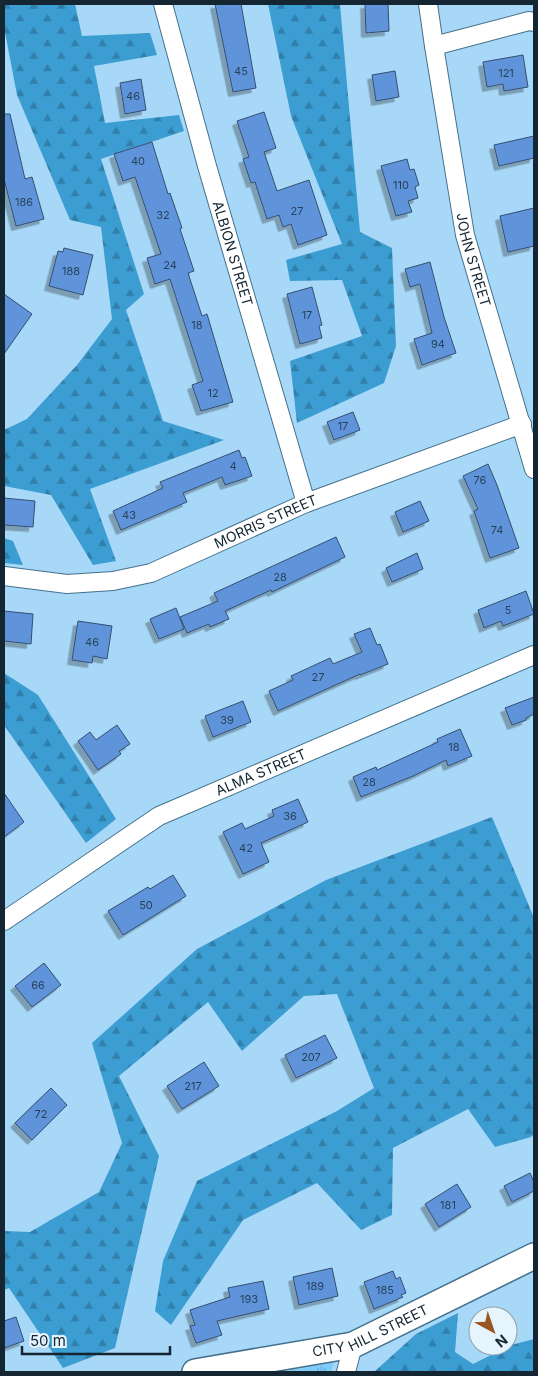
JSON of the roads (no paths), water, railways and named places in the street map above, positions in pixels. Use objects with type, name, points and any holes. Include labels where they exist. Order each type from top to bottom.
[{"type":"street","name":"ALBION STREET","points":[[163,4],[207,166],[306,502]]},
{"type":"street","name":"JOHN STREET","points":[[428,4],[465,235],[534,469]]},
{"type":"street","points":[[434,46],[534,22]]},
{"type":"street","name":"MORRIS STREET","points":[[4,576],[67,584],[114,581],[151,573],[306,502],[522,424]]},
{"type":"street","name":"ALMA STREET","points":[[4,921],[159,816],[534,655]]},
{"type":"street","name":"CITY HILL STREET","points":[[195,1372],[353,1345],[534,1256]]},
{"type":"street","points":[[346,1372],[353,1345]]}]
